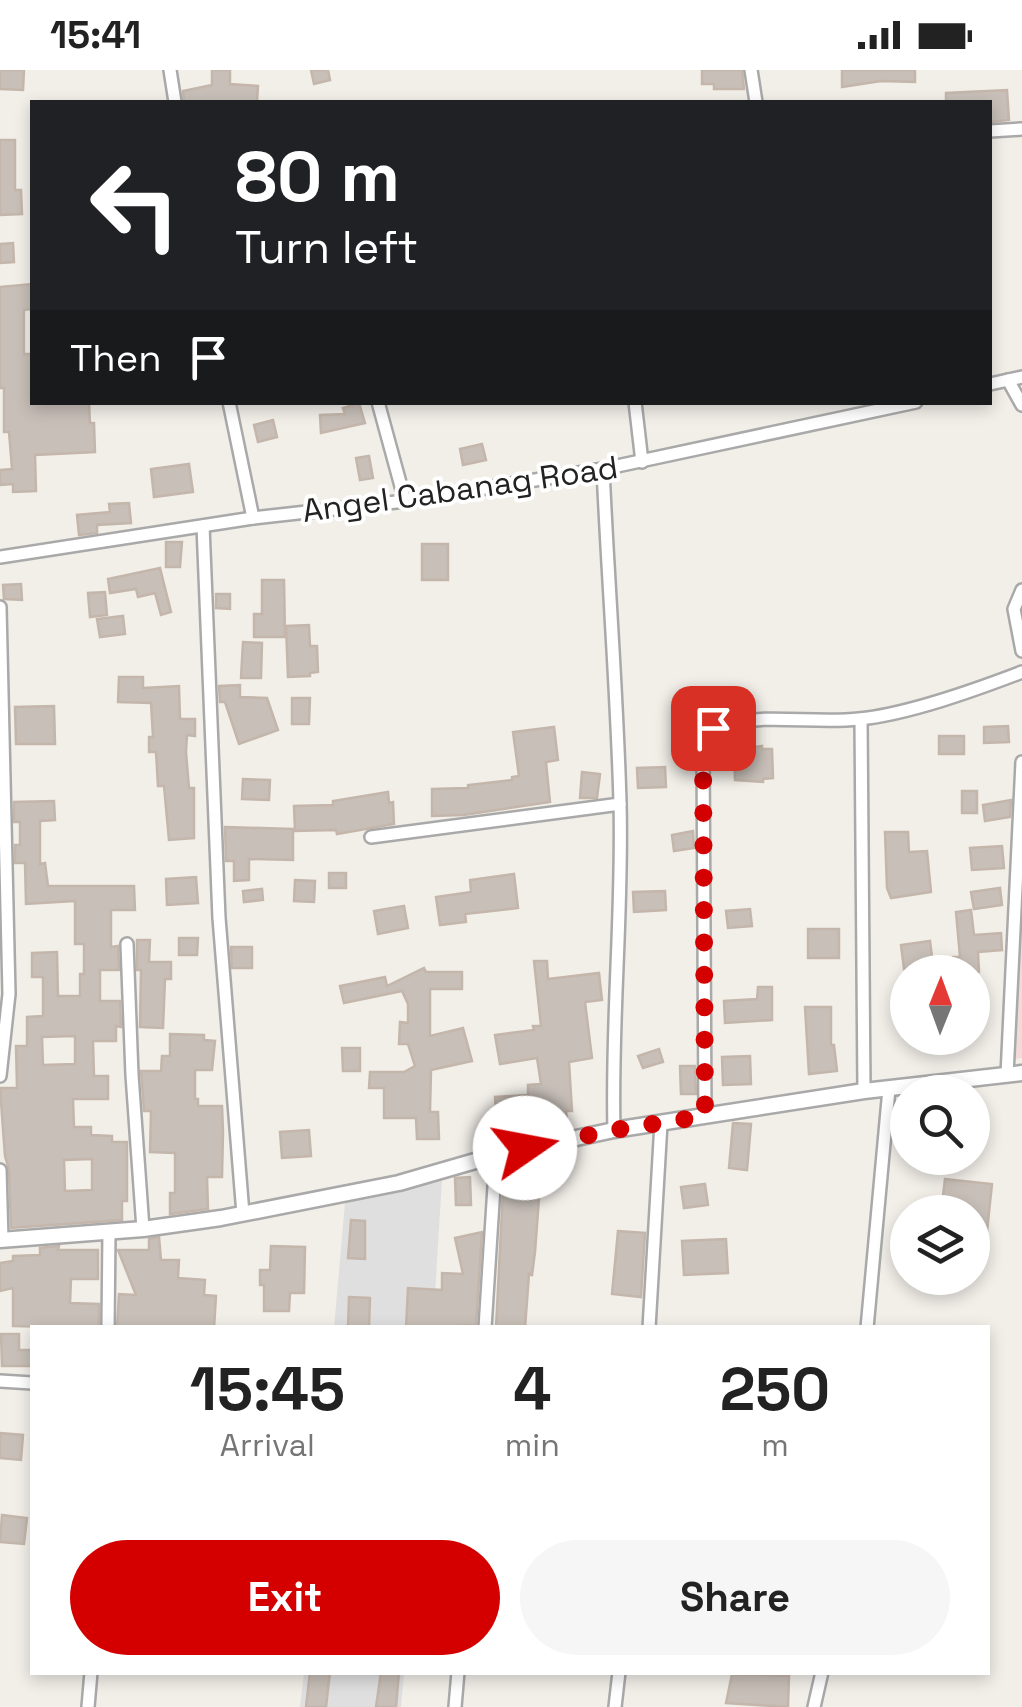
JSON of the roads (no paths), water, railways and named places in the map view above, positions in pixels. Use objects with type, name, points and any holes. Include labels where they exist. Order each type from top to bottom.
[{"type":"street","points":[[170,70],[174,100]]},
{"type":"street","points":[[751,70],[756,100]]},
{"type":"street","points":[[992,131],[1022,129]]},
{"type":"street","points":[[992,384],[1022,377]]},
{"type":"street","points":[[1008,380],[1022,405]]},
{"type":"street","points":[[230,405],[253,518]]},
{"type":"street","points":[[379,405],[405,501]]},
{"type":"street","points":[[635,405],[642,462]]},
{"type":"street","name":"Angel Cabanag Road","points":[[0,557],[253,518],[405,501],[603,469],[902,405]]},
{"type":"street","points":[[603,469],[620,804],[619,944],[612,1047],[614,1130]]},
{"type":"street","points":[[204,526],[219,918],[243,1214]]},
{"type":"street","points":[[1022,590],[1014,609],[1022,652]]},
{"type":"street","points":[[0,607],[10,994],[0,1076]]},
{"type":"street","points":[[705,1116],[703,748],[707,734],[722,725],[767,720],[861,720],[964,694],[1022,672]]},
{"type":"street","points":[[861,720],[864,1092]]},
{"type":"street","points":[[0,1170],[1,1240],[143,1229],[399,1183],[496,1155],[614,1130],[864,1092],[1015,1074],[1022,762]]},
{"type":"street","points":[[371,837],[620,804]]},
{"type":"street","points":[[128,944],[143,1229]]},
{"type":"street","points":[[867,1325],[889,1089]]},
{"type":"street","points":[[649,1325],[662,1123]]},
{"type":"street","points":[[485,1325],[496,1155]]},
{"type":"street","points":[[108,1325],[109,1232]]},
{"type":"street","points":[[0,1381],[30,1383]]},
{"type":"street","points":[[88,1707],[91,1675]]},
{"type":"street","points":[[455,1707],[458,1675]]},
{"type":"street","points":[[615,1707],[619,1675]]},
{"type":"street","points":[[814,1707],[821,1675]]}]
